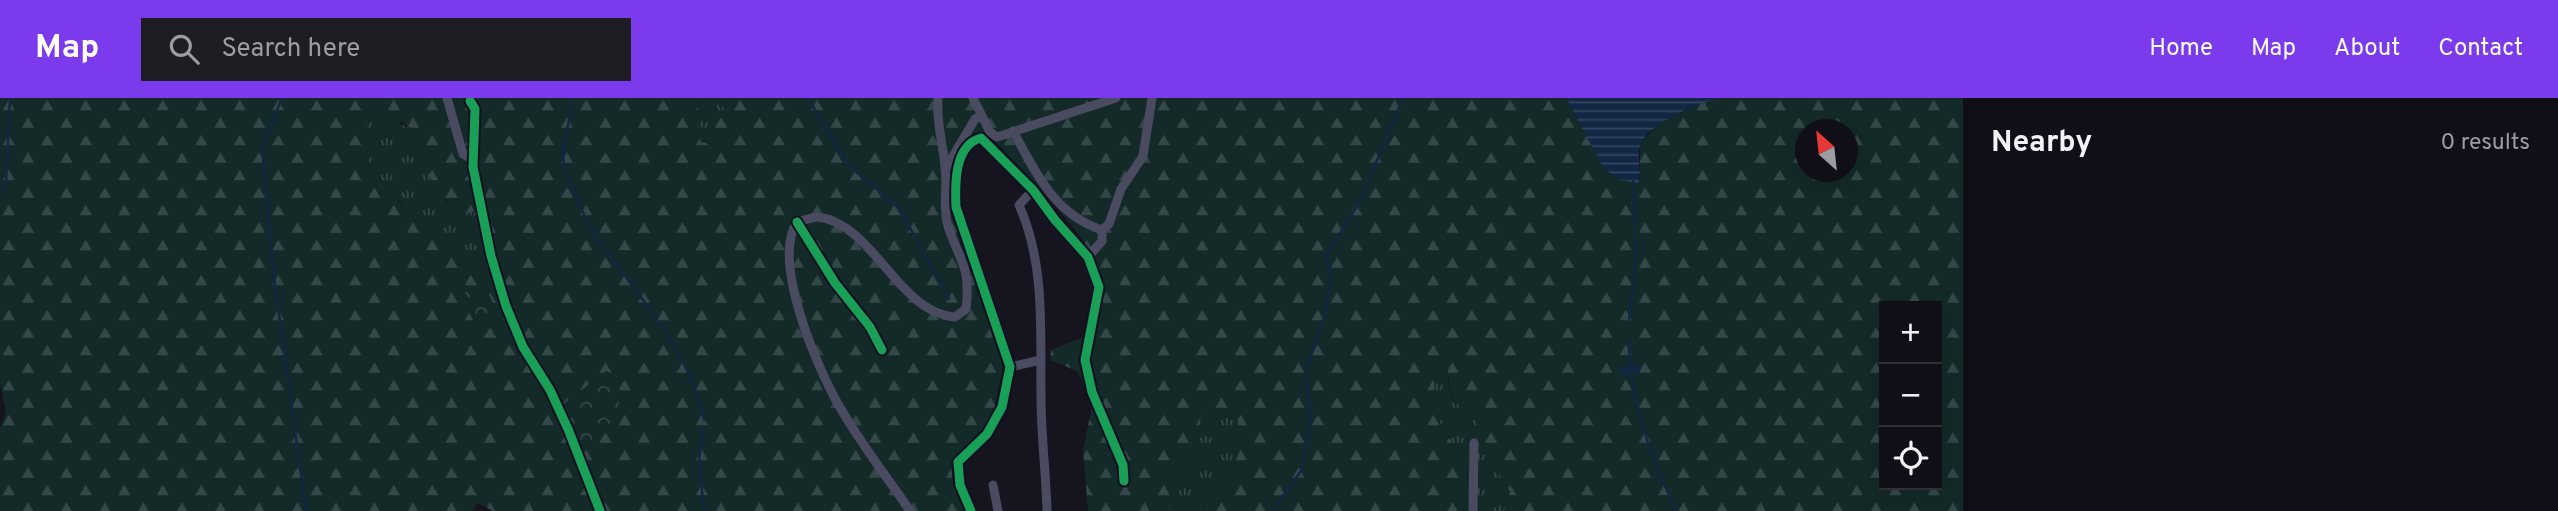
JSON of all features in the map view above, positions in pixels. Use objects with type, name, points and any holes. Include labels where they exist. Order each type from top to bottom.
[{"type":"street","points":[[447,98],[463,154],[473,160]]},
{"type":"street","points":[[910,511],[841,409],[794,297],[788,246],[790,232],[797,222],[818,217],[843,228],[879,258],[920,305],[941,316],[955,317],[966,309],[966,267],[948,227],[945,209],[946,168],[936,120],[938,98]]},
{"type":"street","points":[[973,98],[992,135],[1013,131],[1116,98]]},
{"type":"street","points":[[1088,257],[1101,241],[1102,230],[1109,224],[1121,189],[1143,156],[1152,98]]},
{"type":"street","points":[[470,101],[475,109],[473,160],[491,256],[506,306],[523,347],[550,390],[600,511]]},
{"type":"street","points":[[946,168],[975,119],[982,116]]},
{"type":"street","points":[[1013,131],[1044,188],[1066,212],[1102,230]]},
{"type":"street","points":[[971,511],[960,485],[958,462],[987,434],[1002,407],[1010,367],[956,207],[955,185],[967,146],[976,139],[986,141],[1033,190],[1088,257],[1100,287],[1084,360],[1092,392],[1123,465],[1124,481]]},
{"type":"street","points":[[1033,190],[1019,205],[1038,283],[1042,315],[1041,360],[1047,511]]},
{"type":"street","points":[[797,222],[835,283],[870,327],[882,350]]},
{"type":"street","points":[[1010,367],[1041,360]]},
{"type":"street","points":[[1473,511],[1474,443]]},
{"type":"street","points":[[993,485],[998,511]]},
{"type":"green space","points":[[0,98],[699,98],[696,117],[701,142],[714,144],[719,136],[713,125],[714,118],[725,110],[717,98],[1566,98],[1604,169],[1640,181],[1640,144],[1659,123],[1708,100],[1963,98],[1963,511],[1504,511],[1510,492],[1490,459],[1475,413],[1459,405],[1451,393],[1445,360],[1434,369],[1435,402],[1441,427],[1467,462],[1465,511],[1198,511],[1229,481],[1238,454],[1238,404],[1232,403],[1220,418],[1201,416],[1195,456],[1169,481],[1169,511],[1088,511],[1083,451],[1093,401],[1077,371],[1050,360],[1051,350],[1091,334],[1103,292],[1098,269],[1088,249],[1056,206],[988,134],[978,132],[962,145],[956,154],[950,175],[949,207],[1003,367],[995,407],[980,435],[951,463],[953,485],[964,511],[493,511],[477,503],[472,511],[0,511],[0,429],[6,412],[0,383]],"holes":[[[372,110],[387,124],[401,122],[413,130],[430,177],[444,199],[463,214],[475,211],[490,277],[430,238],[397,200],[386,204],[379,196],[371,175],[367,139],[366,116]]]},
{"type":"green space","points":[[699,98],[717,98],[725,110],[713,125],[719,136],[714,144],[701,142],[696,117]]},
{"type":"green space","points":[[372,110],[413,130],[427,168],[447,204],[475,211],[491,278],[430,238],[398,200],[386,204],[379,195],[371,174],[367,151],[366,116]]},
{"type":"green space","points":[[475,288],[482,288],[489,294],[498,317],[490,327],[477,327],[464,304],[463,294]]},
{"type":"green space","points":[[1445,359],[1454,400],[1466,410],[1475,413],[1490,459],[1510,492],[1504,511],[1465,511],[1467,462],[1441,427],[1435,402],[1434,369]]},
{"type":"green space","points":[[606,371],[617,376],[620,399],[617,410],[607,430],[581,452],[561,406]]},
{"type":"green space","points":[[1231,403],[1238,403],[1238,454],[1229,481],[1198,511],[1169,511],[1169,481],[1195,456],[1201,416]]},
{"type":"water","points":[[1566,98],[1722,98],[1675,115],[1645,137],[1639,151],[1638,184],[1619,179],[1604,169]]},
{"type":"waterway","points":[[0,193],[6,184],[10,98]]},
{"type":"waterway","points":[[282,98],[262,147],[274,278],[306,511]]},
{"type":"waterway","points":[[571,98],[563,157],[572,187],[596,238],[644,301],[675,348],[688,371],[704,420]]},
{"type":"waterway","points":[[808,98],[848,165],[899,208],[949,299]]},
{"type":"waterway","points":[[1272,511],[1301,471],[1311,416],[1305,373],[1326,312],[1330,277],[1327,254],[1359,203],[1403,98]]},
{"type":"waterway","points":[[1629,321],[1636,256],[1633,181]]},
{"type":"waterway","points":[[1629,340],[1633,385],[1643,428],[1676,511]]},
{"type":"waterway","points":[[1624,371],[1636,369]]},
{"type":"waterway","points":[[703,431],[699,460],[704,511]]},
{"type":"cycle path","points":[[470,101],[475,109],[473,167],[491,256],[506,306],[523,347],[550,390],[568,429],[600,511]]},
{"type":"cycle path","points":[[971,511],[960,485],[958,462],[987,434],[1002,407],[1010,367],[956,207],[956,177],[961,157],[972,142],[981,138],[1033,190],[1088,257],[1099,287],[1085,360],[1092,392],[1123,465],[1124,481]]},
{"type":"cycle path","points":[[797,222],[835,283],[870,327],[882,350]]}]
